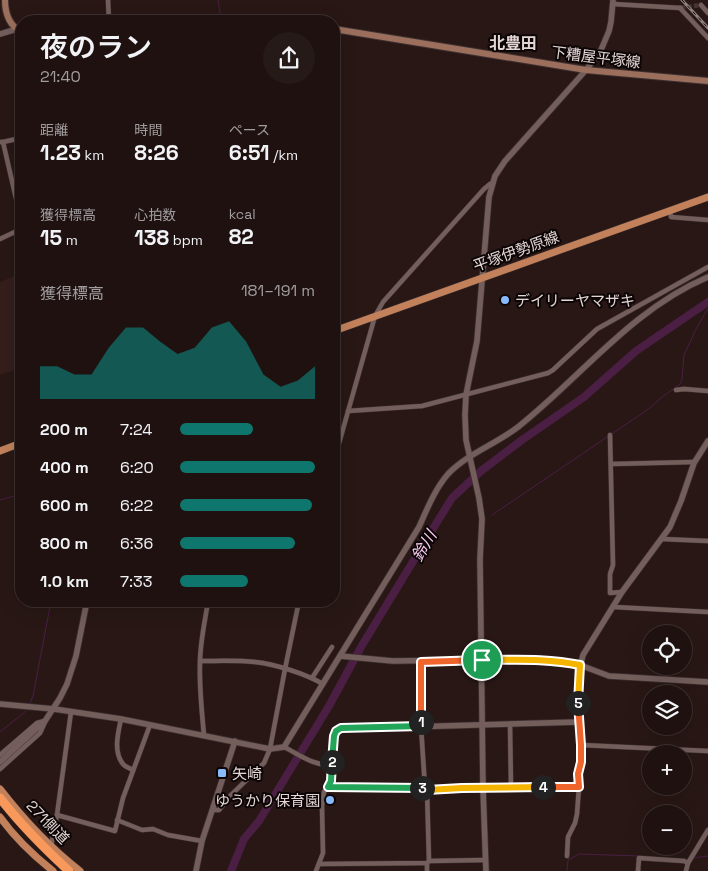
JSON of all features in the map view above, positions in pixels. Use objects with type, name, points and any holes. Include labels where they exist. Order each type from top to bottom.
[{"type":"highway","points":[[0,798],[32,836],[69,871]]},
{"type":"highway","points":[[0,807],[29,841],[62,871]]},
{"type":"main road","points":[[5,0],[8,20],[15,28]]},
{"type":"main road","name":"下糟屋平塚線","points":[[340,31],[586,70],[708,81]]},
{"type":"main road","name":"平塚伊勢原線","points":[[340,329],[708,197]]},
{"type":"main road","points":[[0,451],[15,445]]},
{"type":"main road","name":"271側道","points":[[0,789],[28,824],[80,871]]},
{"type":"main road","points":[[0,817],[30,852],[53,871]]},
{"type":"street","points":[[108,0],[109,15]]},
{"type":"street","points":[[486,871],[480,559],[482,519],[479,496],[466,440],[465,415],[466,395],[477,341],[487,212],[492,183],[505,161],[586,70],[601,50],[611,22],[613,2],[681,8],[708,38]]},
{"type":"street","points":[[708,4],[701,5],[708,13]]},
{"type":"street","points":[[0,34],[15,32]]},
{"type":"street","points":[[15,139],[2,142],[15,195]]},
{"type":"street","points":[[340,440],[375,316],[384,302],[473,201],[492,183]]},
{"type":"street","points":[[670,211],[671,217],[708,220]]},
{"type":"street","points":[[0,239],[15,232]]},
{"type":"street","points":[[348,411],[422,406],[548,372],[553,370],[597,329],[708,267]]},
{"type":"street","points":[[284,747],[342,656],[419,527],[440,485],[447,476],[456,467],[470,461],[516,429],[649,310],[674,294],[708,277]]},
{"type":"street","points":[[676,390],[708,391]]},
{"type":"street","points":[[610,435],[613,565],[610,574],[610,592],[622,592]]},
{"type":"street","points":[[567,856],[568,837],[575,823],[579,787],[578,774],[581,762],[578,689],[580,665],[583,655],[614,608],[622,592],[662,540],[674,518],[694,462],[708,441]]},
{"type":"street","points":[[611,464],[694,462]]},
{"type":"street","points":[[662,540],[708,541]]},
{"type":"street","points":[[0,762],[45,721],[54,709],[72,671],[86,607]]},
{"type":"street","points":[[204,736],[200,661],[207,607]]},
{"type":"street","points":[[212,810],[219,810],[231,795],[264,763],[270,749],[298,607]]},
{"type":"street","points":[[614,608],[708,612]]},
{"type":"street","points":[[312,678],[332,647]]},
{"type":"street","points":[[342,656],[369,660],[421,662],[534,659],[580,665],[609,676],[708,682]]},
{"type":"street","points":[[200,661],[256,662],[285,669],[312,678],[323,684]]},
{"type":"street","points":[[421,662],[421,726],[426,789],[427,871]]},
{"type":"street","points":[[0,702],[120,719],[270,749],[284,747],[312,762],[332,765]]},
{"type":"street","points":[[51,846],[57,816],[71,712]]},
{"type":"street","points":[[120,719],[117,751],[124,765],[133,770]]},
{"type":"street","points":[[0,755],[37,722],[45,721]]},
{"type":"street","points":[[0,769],[40,733],[45,721]]},
{"type":"street","points":[[316,871],[323,854],[323,797],[331,781],[334,736],[336,731],[341,728],[579,722]]},
{"type":"street","points":[[510,724],[511,787]]},
{"type":"street","points":[[57,816],[115,831],[123,798],[150,725]]},
{"type":"street","points":[[196,871],[202,841],[234,741]]},
{"type":"street","points":[[581,745],[708,750]]},
{"type":"street","points":[[328,787],[426,789],[579,787]]},
{"type":"street","points":[[117,820],[142,830],[153,829],[168,835],[202,841]]},
{"type":"street","points":[[686,871],[688,863],[708,830]]},
{"type":"street","points":[[638,871],[639,858],[684,861],[688,863]]},
{"type":"street","points":[[319,864],[486,860]]},
{"type":"shaded area","points":[[15,276],[15,370],[0,375],[0,282]]},
{"type":"waterway","points":[[218,0],[220,15]]},
{"type":"waterway","name":"鈴川","points":[[231,871],[244,839],[259,821],[329,706],[361,647],[452,498],[481,471],[584,397],[636,351],[708,302]]},
{"type":"waterway","points":[[492,515],[650,408],[680,384],[684,355],[708,308]]},
{"type":"waterway","points":[[0,500],[15,496]]},
{"type":"waterway","points":[[30,703],[33,696],[50,607]]},
{"type":"waterway","points":[[0,732],[26,711]]},
{"type":"waterway","points":[[567,871],[568,860],[579,854],[640,856]]},
{"type":"waterway","points":[[693,858],[708,856]]},
{"type":"tunnel","points":[[681,8],[701,5]]},
{"type":"railway","points":[[682,0],[708,28]]},
{"type":"place","name":"デイリーヤマザキ","points":[[505,300]]},
{"type":"place","name":"矢崎","points":[[222,773]]},
{"type":"place","name":"ゆうかり保育園","points":[[330,800]]},
{"type":"district","name":"北豊田","points":[[513,43]]},
{"type":"route","points":[[534,659],[580,665],[578,689],[581,745],[581,762],[578,774],[579,787],[427,790],[425,788],[328,787],[331,781],[336,731],[341,728],[421,726],[421,662],[482,660],[534,659]]}]
